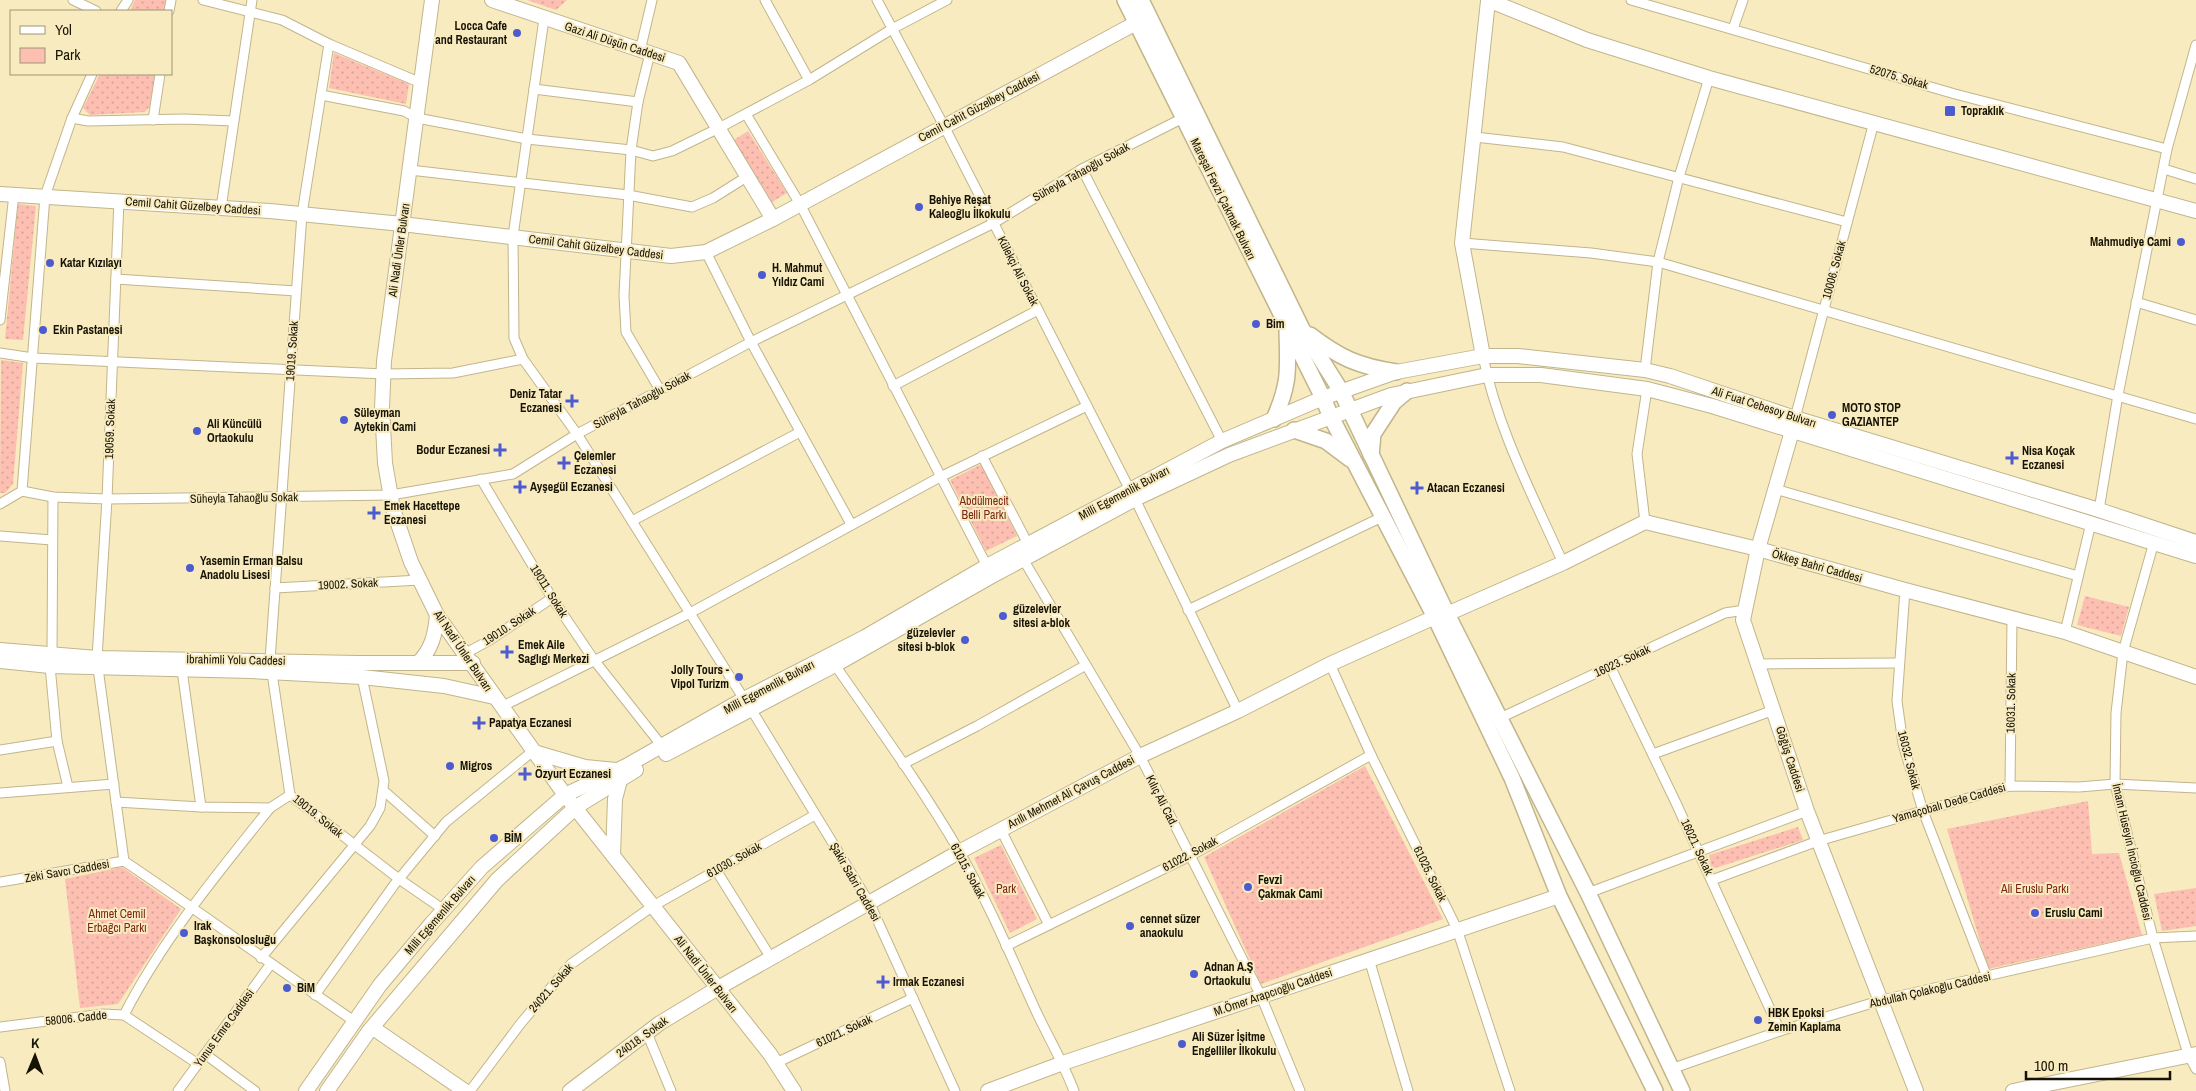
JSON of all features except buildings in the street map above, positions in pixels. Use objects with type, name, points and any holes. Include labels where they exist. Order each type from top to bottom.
[{"type":"main road","name":"Mareşal Fevzi Çakmak Bulvarı","points":[[1125,0],[1354,463],[1382,517],[1441,615]]},
{"type":"main road","points":[[1140,0],[1302,329],[1342,391],[1349,411],[1371,456],[1512,778],[1559,896],[1655,1091]]},
{"type":"main road","points":[[1274,419],[1284,396],[1288,377],[1286,327]]},
{"type":"main road","points":[[1302,329],[1335,354],[1377,369],[1396,372]]},
{"type":"main road","points":[[1371,456],[1373,434],[1394,402],[1406,391]]},
{"type":"main road","points":[[1294,430],[1326,440],[1354,463]]},
{"type":"main road","points":[[1441,615],[1500,718],[1588,893],[1682,1091]]},
{"type":"street","points":[[73,0],[94,10]]},
{"type":"street","points":[[203,0],[282,20],[330,44],[421,83]]},
{"type":"street","points":[[221,208],[252,0]]},
{"type":"street","name":"Ali Nadi Ünler Bulvarı","points":[[432,0],[384,374],[382,408],[385,463],[393,509],[411,562],[437,615],[565,795],[718,988],[776,1063],[794,1091]]},
{"type":"street","name":"Gazi Ali Düşün Caddesi","points":[[492,0],[544,19],[679,62],[773,219]]},
{"type":"street","points":[[652,0],[631,150],[624,296],[626,332],[660,390]]},
{"type":"street","points":[[765,0],[810,80]]},
{"type":"street","name":"Külekçi Ali Sokak","points":[[878,0],[1133,495],[1238,711]]},
{"type":"street","points":[[321,95],[404,111],[417,118],[527,139],[631,150],[653,156],[672,151],[746,114],[810,80],[892,29],[947,0]]},
{"type":"street","points":[[1563,563],[1510,445],[1487,375],[1462,243],[1475,136],[1488,0],[1587,40],[1709,78],[2196,210]]},
{"type":"street","name":"52075. Sokak","points":[[1632,0],[1955,94],[2167,149]]},
{"type":"street","points":[[1733,28],[1742,0]]},
{"type":"street","name":"Şakir Sabri Caddesi","points":[[544,19],[513,236],[514,338],[523,359],[577,434],[870,904],[955,1091]]},
{"type":"street","name":"Cemil Cahit Güzelbey Caddesi","points":[[7,194],[119,200],[302,214],[513,236],[671,256],[706,252],[773,219],[1136,22]]},
{"type":"street","name":"19019. Sokak","points":[[330,44],[302,214],[271,667],[290,795],[399,879],[444,910]]},
{"type":"street","points":[[2099,510],[2118,395],[2167,149],[2196,45]]},
{"type":"street","points":[[0,504],[22,490],[45,196],[72,118],[92,75]]},
{"type":"street","points":[[154,120],[160,75]]},
{"type":"street","points":[[1646,370],[1658,262],[1679,177],[1709,78]]},
{"type":"street","points":[[534,89],[638,102]]},
{"type":"street","points":[[746,114],[800,204],[987,566]]},
{"type":"street","points":[[72,118],[88,121],[233,121]]},
{"type":"street","name":"Süheyla Tahaoğlu Sokak","points":[[22,490],[53,497],[108,499],[391,495],[513,474],[577,434],[751,342],[994,223],[1082,169],[1183,118]]},
{"type":"street","name":"10006. Sokak","points":[[1793,425],[1874,122]]},
{"type":"street","points":[[1475,136],[1563,147],[1847,222]]},
{"type":"street","points":[[1082,169],[1222,441]]},
{"type":"street","points":[[2164,169],[2196,179]]},
{"type":"street","points":[[410,170],[628,195],[692,207],[713,198],[748,176]]},
{"type":"street","points":[[0,320],[7,194]]},
{"type":"street","name":"19059. Sokak","points":[[119,200],[108,499],[98,663],[124,861]]},
{"type":"street","points":[[1462,243],[1591,253],[1658,262],[1823,312],[2118,395],[2196,419]]},
{"type":"street","points":[[706,252],[751,342],[851,524]]},
{"type":"street","points":[[116,279],[296,292]]},
{"type":"street","points":[[2136,302],[2196,320]]},
{"type":"street","points":[[893,386],[1038,310]]},
{"type":"street","points":[[0,353],[33,358],[384,374],[453,373],[523,359]]},
{"type":"street","name":"Ali Fuat Cebesoy Bulvarı","points":[[1323,398],[1396,372],[1483,356],[1518,356],[1646,370],[1670,376],[1793,425],[2099,510],[2196,542]]},
{"type":"street","name":"Milli Egemenlik Bulvarı","points":[[306,1091],[380,986],[482,866],[565,795],[618,775],[747,704],[987,566],[1028,544],[1133,495],[1228,455],[1406,391],[1487,375],[1541,375],[1647,389],[1793,425]]},
{"type":"street","points":[[1441,615],[1563,563],[1646,522],[1637,454],[1647,389]]},
{"type":"street","name":"Milli Egemenlik Bulvarı","points":[[327,1091],[373,1028],[496,880],[576,807],[618,775],[662,746],[747,704],[835,665],[1023,559],[1222,441],[1323,398]]},
{"type":"street","points":[[98,663],[182,670],[271,667],[444,686],[498,702],[594,660],[690,613],[940,477],[1087,406]]},
{"type":"street","points":[[1793,425],[2196,556]]},
{"type":"street","name":"Göğüş Caddesi","points":[[1793,425],[1758,549],[1743,620],[1818,841],[1882,1000],[1916,1091]]},
{"type":"street","points":[[632,521],[800,432]]},
{"type":"street","points":[[982,456],[1028,544]]},
{"type":"street","name":"19011. Sokak","points":[[481,479],[552,598],[594,660],[662,746]]},
{"type":"street","points":[[1775,489],[2078,576]]},
{"type":"street","points":[[53,497],[51,660],[57,741],[68,787]]},
{"type":"street","points":[[1188,610],[1382,517]]},
{"type":"street","name":"Ökkeş Bahri Caddesi","points":[[1646,522],[1758,549],[2065,632],[2196,677]]},
{"type":"street","points":[[2065,632],[2091,523]]},
{"type":"street","points":[[0,536],[52,540]]},
{"type":"street","name":"İmam Hüseyin İncioğlu Caddesi","points":[[2154,542],[2123,652],[2116,713],[2115,784],[2153,938],[2196,1068]]},
{"type":"street","name":"Kılıç Ali Cad.","points":[[1023,559],[1140,756],[1261,996],[1300,1091]]},
{"type":"street","name":"19002. Sokak","points":[[275,588],[420,580]]},
{"type":"street","name":"16032. Sokak","points":[[1905,590],[1898,663],[1897,701],[1903,744],[1923,811],[1987,977]]},
{"type":"street","name":"19010. Sokak","points":[[469,658],[490,640],[552,598]]},
{"type":"street","name":"16023. Sokak","points":[[1500,718],[1725,613],[1745,610]]},
{"type":"street","points":[[418,663],[427,654],[432,643],[437,615]]},
{"type":"street","name":"Arıllı Mehmet Ali Çavuş Caddesi","points":[[718,988],[870,904],[959,852],[1140,756],[1238,711],[1330,664],[1441,615]]},
{"type":"street","name":"16031. Sokak","points":[[2010,786],[2012,619]]},
{"type":"street","name":"İbrahimli Yolu Caddesi","points":[[0,650],[51,660],[98,663],[271,667],[418,663],[469,658]]},
{"type":"street","points":[[0,661],[51,660]]},
{"type":"street","points":[[1759,664],[1898,663]]},
{"type":"street","name":"61025. Sokak","points":[[1330,664],[1371,756],[1457,929],[1510,1091]]},
{"type":"street","name":"61015. Sokak","points":[[835,665],[903,764],[959,852],[1043,1026],[1064,1063],[1074,1091]]},
{"type":"street","points":[[903,764],[977,726],[1086,665]]},
{"type":"street","name":"16021. Sokak","points":[[1610,666],[1712,880],[1780,1031]]},
{"type":"street","points":[[182,670],[201,807]]},
{"type":"street","points":[[261,958],[355,845],[370,826],[380,808],[384,781],[362,677]]},
{"type":"street","points":[[1653,754],[1774,710]]},
{"type":"street","points":[[0,750],[57,741]]},
{"type":"street","points":[[315,995],[399,879],[446,822],[534,752],[618,775],[613,855]]},
{"type":"street","name":"61022. Sokak","points":[[1006,946],[1190,856],[1371,756]]},
{"type":"street","points":[[0,793],[114,784]]},
{"type":"street","name":"Yamaçobalı Dede Caddesi","points":[[1712,880],[1818,841],[2010,786],[2079,787],[2115,784],[2196,788]]},
{"type":"street","points":[[382,790],[435,836]]},
{"type":"street","points":[[124,1015],[143,978],[192,906],[270,808],[290,795]]},
{"type":"street","points":[[116,802],[201,807],[270,808]]},
{"type":"street","points":[[1588,893],[1807,811]]},
{"type":"street","name":"61030. Sokak","points":[[653,906],[815,815]]},
{"type":"street","points":[[1001,830],[1049,925]]},
{"type":"street","name":"Zeki Savcı Caddesi","points":[[0,882],[124,861],[192,906],[261,958],[354,1021]]},
{"type":"street","points":[[716,870],[771,958]]},
{"type":"street","name":"M.Ömer Arapcıoğlu Caddesi","points":[[988,1091],[1064,1063],[1559,896]]},
{"type":"street","name":"24021. Sokak","points":[[470,1091],[521,1023],[571,964],[653,906]]},
{"type":"street","name":"Abdullah Çolakoğlu Caddesi","points":[[1671,1069],[1780,1031],[1882,1000],[2153,938],[2196,936]]},
{"type":"street","points":[[1369,959],[1408,1091]]},
{"type":"street","name":"Yunus Emre Caddesi","points":[[178,1091],[270,964]]},
{"type":"street","name":"24018. Sokak","points":[[570,1091],[647,1033],[718,988]]},
{"type":"street","name":"61021. Sokak","points":[[776,1063],[913,998]]},
{"type":"street","name":"58006. Cadde","points":[[0,1028],[103,1014],[124,1015],[198,1064]]},
{"type":"street","points":[[373,1028],[465,1091]]},
{"type":"street","points":[[647,1033],[671,1091]]},
{"type":"street","points":[[205,1054],[255,1091]]},
{"type":"street","points":[[2013,1091],[2192,1054]]},
{"type":"street","points":[[0,1062],[5,1091]]},
{"type":"green space","points":[[135,0],[166,0],[164,10],[130,10]]},
{"type":"green space","points":[[527,0],[567,0],[556,10]]},
{"type":"green space","points":[[334,53],[409,84],[406,104],[329,88]]},
{"type":"green space","points":[[100,75],[155,75],[150,106],[145,112],[90,115],[83,108]]},
{"type":"green space","points":[[748,131],[787,193],[772,202],[734,140]]},
{"type":"green space","points":[[18,204],[36,206],[23,340],[5,339]]},
{"type":"green space","points":[[1,360],[23,363],[13,484],[5,493],[0,493]]},
{"type":"green space","name":"Abdülmecit Belli Parkı","points":[[982,464],[1017,536],[986,551],[950,480]]},
{"type":"green space","points":[[2085,596],[2129,607],[2121,636],[2077,625]]},
{"type":"green space","points":[[1365,766],[1443,919],[1261,984],[1204,857]]},
{"type":"green space","name":"Ali Eruslu Parkı","points":[[2088,801],[2092,854],[2119,853],[2142,935],[1988,969],[1947,829]]},
{"type":"green space","points":[[1798,827],[1803,840],[1712,869],[1709,855]]},
{"type":"green space","name":"Park","points":[[1001,845],[1037,919],[1010,933],[974,858]]},
{"type":"green space","name":"Ahmet Cemil Erbağcı Parkı","points":[[122,867],[181,909],[118,1004],[80,1008],[65,879]]},
{"type":"green space","points":[[2196,888],[2196,926],[2162,931],[2154,894]]},
{"type":"place","name":"Locca Cafe and Restaurant","points":[[517,33]]},
{"type":"place","name":"Topraklık","points":[[1950,111]]},
{"type":"place","name":"Behiye Reşat Kaleoğlu İlkokulu","points":[[919,207]]},
{"type":"place","name":"Mahmudiye Cami","points":[[2181,242]]},
{"type":"place","name":"Katar Kızılayı","points":[[50,263]]},
{"type":"place","name":"H. Mahmut Yıldız Cami","points":[[762,275]]},
{"type":"place","name":"Bim","points":[[1256,324]]},
{"type":"place","name":"Ekin Pastanesi","points":[[43,330]]},
{"type":"place","name":"Deniz Tatar Eczanesi","points":[[572,401]]},
{"type":"place","name":"MOTO STOP GAZIANTEP","points":[[1832,415]]},
{"type":"place","name":"Süleyman Aytekin Cami","points":[[344,420]]},
{"type":"place","name":"Ali Küncülü Ortaokulu","points":[[197,431]]},
{"type":"place","name":"Bodur Eczanesi","points":[[500,450]]},
{"type":"place","name":"Nisa Koçak Eczanesi","points":[[2012,458]]},
{"type":"place","name":"Çelemler Eczanesi","points":[[564,463]]},
{"type":"place","name":"Ayşegül Eczanesi","points":[[520,487]]},
{"type":"place","name":"Atacan Eczanesi","points":[[1417,488]]},
{"type":"place","name":"Emek Hacettepe Eczanesi","points":[[374,513]]},
{"type":"place","name":"Yasemin Erman Balsu Anadolu Lisesi","points":[[190,568]]},
{"type":"place","name":"güzelevler sitesi a-blok","points":[[1003,616]]},
{"type":"place","name":"güzelevler sitesi b-blok","points":[[965,640]]},
{"type":"place","name":"Emek Aile Saglıgı Merkezi","points":[[507,652]]},
{"type":"place","name":"Jolly Tours - Vipol Turizm","points":[[739,677]]},
{"type":"place","name":"Papatya Eczanesi","points":[[479,723]]},
{"type":"place","name":"Migros","points":[[450,766]]},
{"type":"place","name":"Özyurt Eczanesi","points":[[525,774]]},
{"type":"place","name":"BİM","points":[[494,838]]},
{"type":"place","name":"Fevzi Çakmak Cami","points":[[1248,887]]},
{"type":"place","name":"Eruslu Cami","points":[[2035,913]]},
{"type":"place","name":"cennet süzer anaokulu","points":[[1130,926]]},
{"type":"place","name":"Irak Başkonsolosluğu","points":[[184,933]]},
{"type":"place","name":"Adnan A.Ş Ortaokulu","points":[[1194,974]]},
{"type":"place","name":"Irmak Eczanesi","points":[[883,982]]},
{"type":"place","name":"BiM","points":[[287,988]]},
{"type":"place","name":"HBK Epoksi Zemin Kaplama","points":[[1758,1020]]},
{"type":"place","name":"Ali Süzer İşitme Engelliler İlkokulu","points":[[1182,1044]]}]
